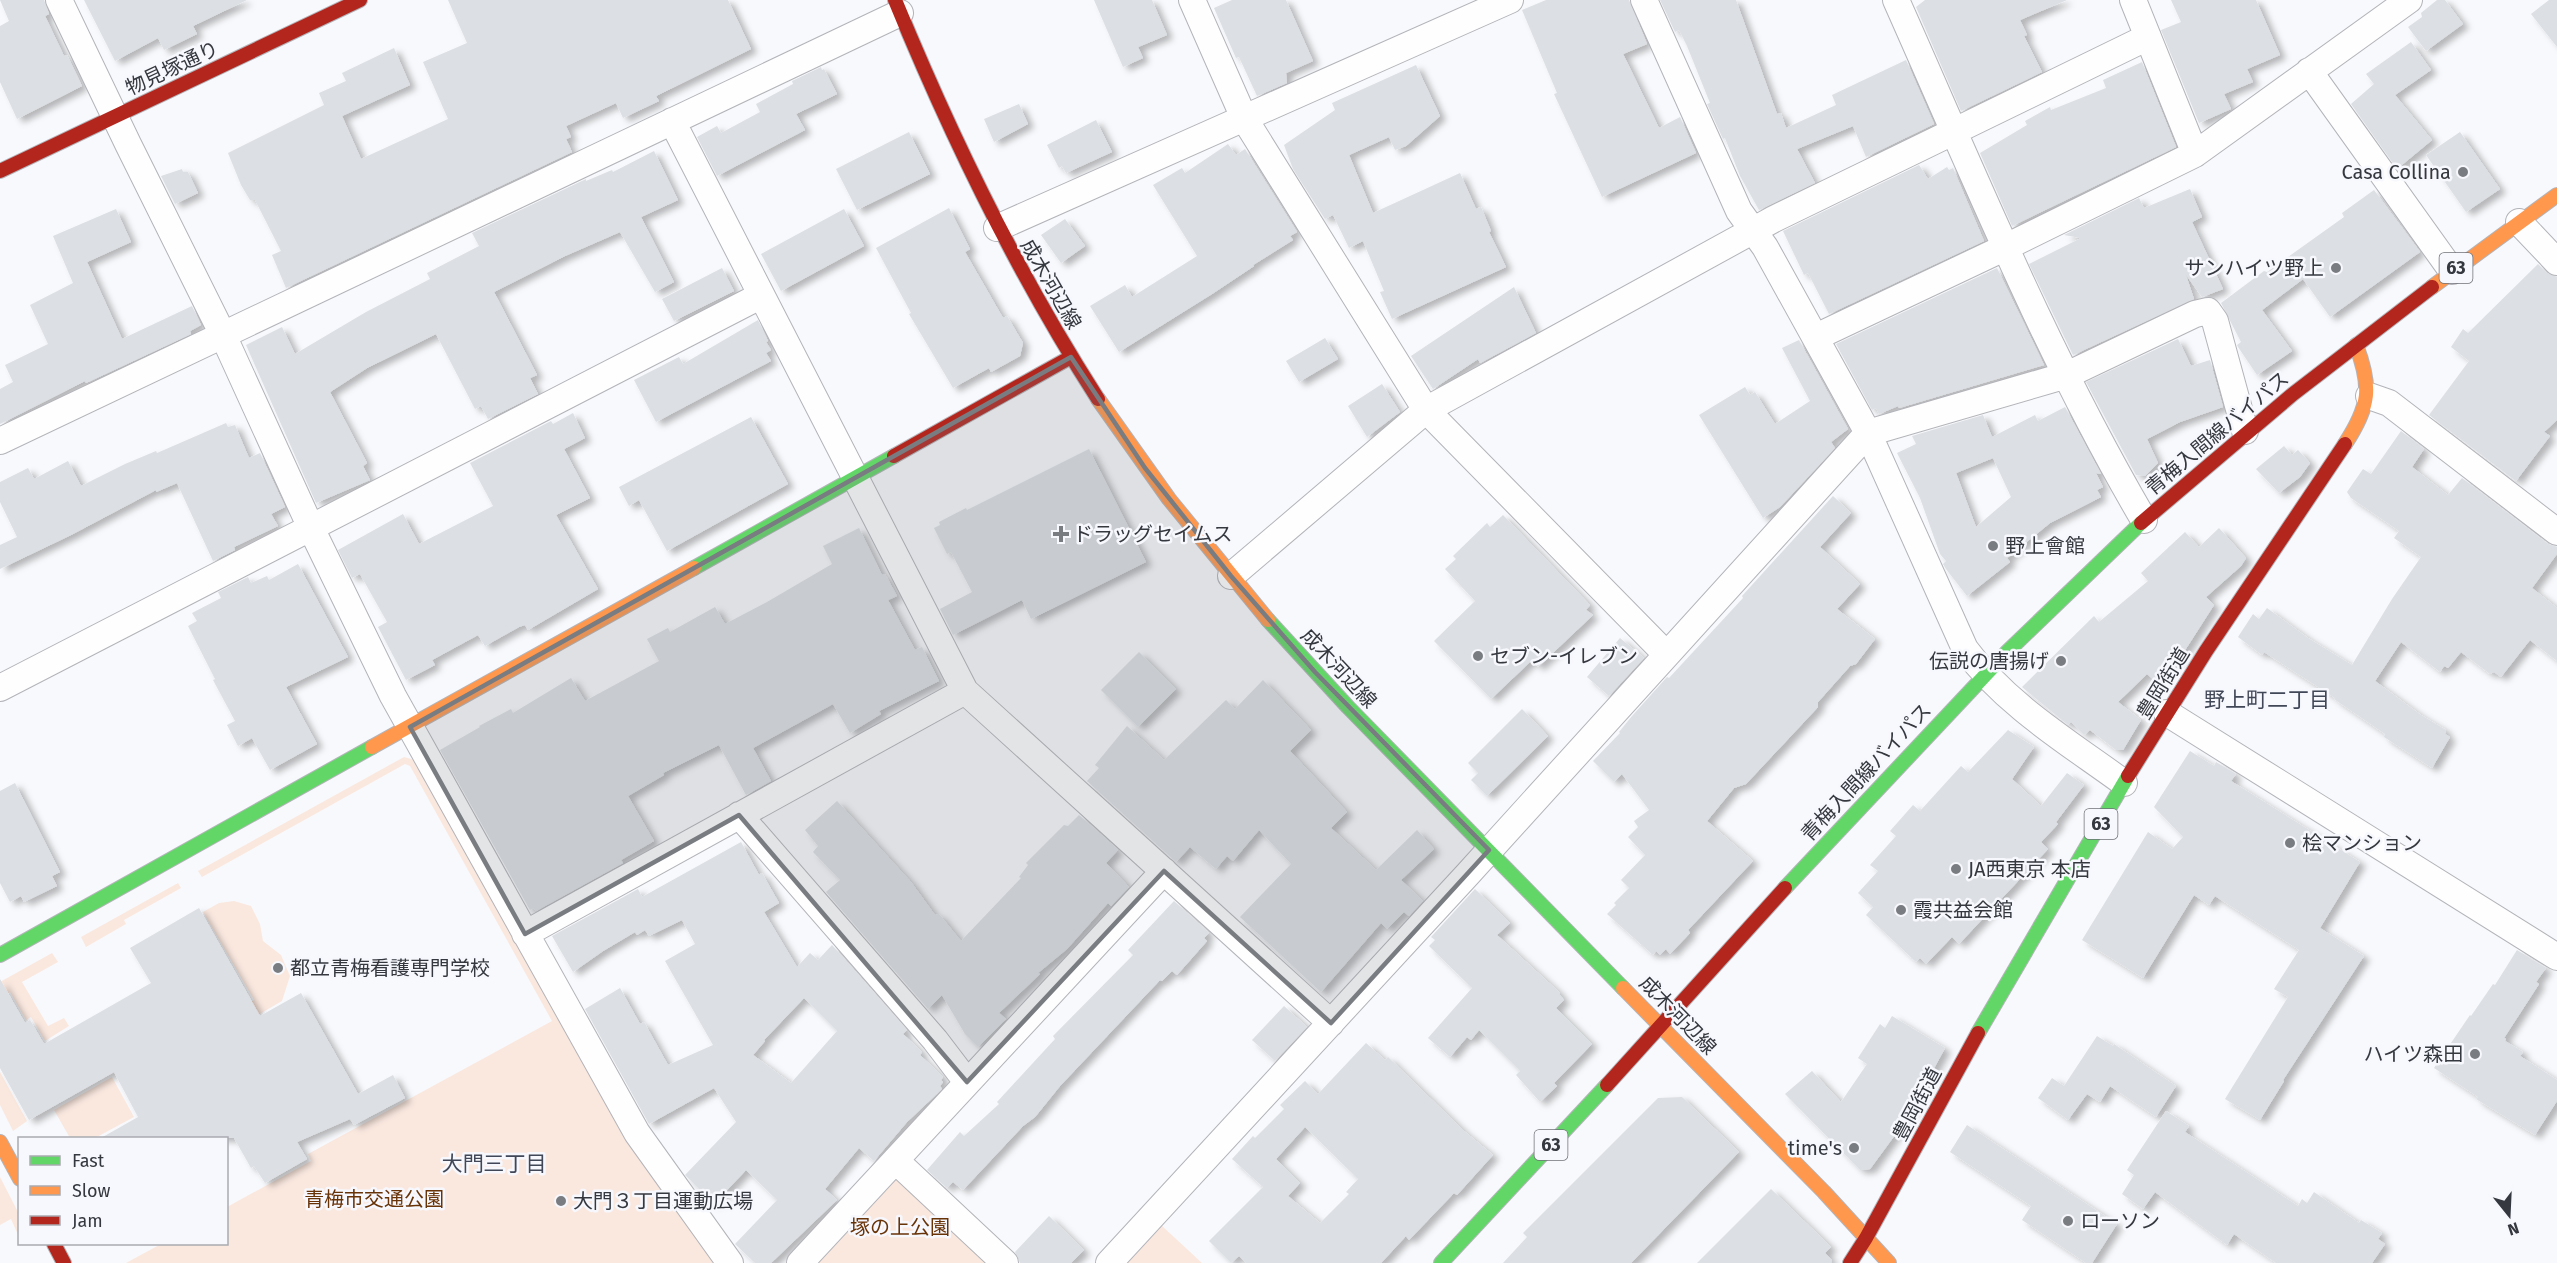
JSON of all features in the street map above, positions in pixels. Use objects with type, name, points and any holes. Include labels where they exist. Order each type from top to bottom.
[{"type":"main road","name":"物見塚通り","points":[[0,171],[360,0]]},
{"type":"main road","name":"成木河辺線","points":[[898,6],[953,137],[997,228],[1071,357],[1145,468],[1231,576],[1328,686],[1889,1263]]},
{"type":"main road","name":"63","points":[[2356,345],[2452,271],[2557,195]]},
{"type":"main road","name":"豊岡街道","points":[[1850,1263],[1866,1238],[1989,1012],[2124,783],[2167,713],[2358,426],[2369,396],[2366,370],[2356,345]]},
{"type":"main road","name":"青梅入間線バイパス","points":[[1441,1263],[1983,674],[2144,520],[2245,431],[2356,345]]},
{"type":"main road","points":[[0,955],[1071,357]]},
{"type":"main road","points":[[0,1142],[18,1175]]},
{"type":"main road","points":[[55,1245],[64,1263]]},
{"type":"street","points":[[60,0],[223,335],[311,528],[410,727],[637,1134],[730,1263]]},
{"type":"street","points":[[1192,0],[1244,118],[1426,410],[1666,654]]},
{"type":"street","points":[[997,228],[1510,0]]},
{"type":"street","points":[[1644,0],[1738,211],[1765,247],[1868,433],[1965,649],[1983,674],[2013,702],[2124,783]]},
{"type":"street","points":[[1896,0],[2006,247],[2067,375],[2144,520]]},
{"type":"street","points":[[2133,0],[2195,154]]},
{"type":"street","points":[[1816,337],[2195,154],[2409,0]]},
{"type":"street","points":[[0,441],[672,121],[898,6]]},
{"type":"street","points":[[1231,576],[1426,410],[1752,231],[2148,37]]},
{"type":"street","points":[[2309,71],[2452,271]]},
{"type":"street","points":[[672,121],[965,691],[1331,1023]]},
{"type":"street","points":[[2519,222],[2557,262]]},
{"type":"street","points":[[0,687],[760,296]]},
{"type":"street","points":[[1109,1263],[1331,1023],[1868,433],[2067,375],[2195,314],[2208,311],[2215,321],[2245,431]]},
{"type":"street","points":[[2369,396],[2389,403],[2557,532]]},
{"type":"street","points":[[525,934],[965,691]]},
{"type":"street","points":[[2167,713],[2557,957]]},
{"type":"street","points":[[739,815],[935,1040],[967,1082]]},
{"type":"street","points":[[800,1263],[1164,870]]},
{"type":"street","points":[[896,1161],[1005,1263]]},
{"type":"highlighted area","points":[[1071,357],[1145,468],[1231,576],[1315,672],[1489,850],[1331,1023],[1164,871],[967,1082],[739,815],[525,934],[410,727]]},
{"type":"green space","name":"青梅市交通公園","points":[[404,757],[415,760],[626,1140],[715,1263],[126,1263],[159,1245],[228,1245],[228,1206],[311,1161],[308,1154],[552,1021],[410,766],[405,764],[202,877],[198,871]]},
{"type":"green space","points":[[178,883],[181,888],[124,920],[126,924],[86,947],[81,937]]},
{"type":"green space","points":[[234,901],[251,906],[260,924],[263,941],[281,955],[290,976],[282,1001],[194,1052],[186,1038],[254,1000],[203,912],[219,903]]},
{"type":"green space","points":[[52,953],[58,962],[22,982],[48,1026],[64,1018],[69,1026],[45,1041],[31,1017],[26,1020],[10,992],[0,998],[0,982]]},
{"type":"green space","points":[[0,1072],[27,1121],[13,1131],[0,1105]]},
{"type":"green space","points":[[112,1077],[134,1117],[97,1137],[69,1137],[54,1110]]},
{"type":"green space","points":[[0,1177],[18,1212],[18,1235],[11,1219],[0,1225]]},
{"type":"green space","name":"塚の上公園","points":[[903,1179],[993,1263],[817,1263],[895,1180]]},
{"type":"green space","points":[[1161,1225],[1202,1263],[1125,1263]]},
{"type":"building","points":[[0,0],[44,0],[49,14],[45,16],[64,56],[67,55],[82,86],[17,119],[0,82],[0,26],[9,21]]},
{"type":"building","points":[[84,0],[247,0],[193,26],[197,34],[164,50],[158,38],[115,61]]},
{"type":"building","points":[[448,0],[728,0],[751,49],[656,96],[659,101],[623,118],[616,103],[566,126],[571,137],[566,139],[572,152],[286,288],[272,255],[281,251],[255,200],[250,200],[241,185],[228,153],[324,105],[319,93],[346,81],[342,73],[394,48],[410,85],[342,116],[361,159],[448,119],[423,62],[467,43]]},
{"type":"building","points":[[1094,0],[1152,0],[1167,35],[1138,47],[1143,58],[1123,67]]},
{"type":"building","points":[[1232,0],[1286,0],[1313,61],[1286,73],[1287,83],[1257,96],[1239,57],[1236,58],[1214,8]]},
{"type":"building","points":[[1546,0],[1629,0],[1647,44],[1623,54],[1659,128],[1680,117],[1696,153],[1602,197],[1554,94],[1557,93],[1522,10]]},
{"type":"building","points":[[1660,0],[1736,0],[1777,114],[1781,113],[1786,128],[1836,105],[1832,95],[1906,60],[1934,124],[1866,157],[1853,126],[1797,149],[1815,183],[1759,210],[1740,176],[1725,138],[1723,139],[1707,104],[1710,103],[1687,46],[1679,30],[1675,32]]},
{"type":"building","points":[[1925,0],[2067,0],[2020,20],[2027,35],[2024,36],[2042,72],[1961,111],[1916,7]]},
{"type":"building","points":[[2171,0],[2256,0],[2280,55],[2247,69],[2253,82],[2224,94],[2231,109],[2199,123],[2161,30],[2181,22]]},
{"type":"building","points":[[2437,0],[2445,0],[2463,24],[2426,51],[2408,27],[2422,17],[2421,13]]},
{"type":"building","points":[[2549,0],[2557,0],[2557,47],[2531,14]]},
{"type":"building","points":[[2411,42],[2431,70],[2395,95],[2432,140],[2397,169],[2351,104],[2374,84],[2366,74]]},
{"type":"building","points":[[2142,62],[2176,147],[2012,226],[1980,153],[2027,125],[2025,121],[2050,107],[2051,110],[2106,88],[2103,80]]},
{"type":"building","points":[[1416,65],[1440,116],[1406,146],[1395,150],[1389,137],[1349,155],[1373,213],[1460,173],[1476,209],[1481,207],[1491,231],[1489,232],[1506,267],[1392,319],[1380,292],[1384,291],[1363,241],[1349,248],[1333,215],[1325,219],[1293,169],[1284,145],[1335,110],[1332,103]]},
{"type":"building","points":[[821,67],[837,94],[796,114],[805,130],[717,176],[697,137],[717,126],[721,133],[760,112],[756,104],[793,84],[792,81]]},
{"type":"building","points":[[1019,104],[1028,124],[994,142],[984,119]]},
{"type":"building","points":[[1096,120],[1112,152],[1066,173],[1062,166],[1059,168],[1047,145]]},
{"type":"building","points":[[909,132],[930,174],[857,210],[836,169]]},
{"type":"building","name":"Casa Collina","points":[[2460,132],[2500,189],[2466,212],[2426,155]]},
{"type":"building","points":[[1228,144],[1236,155],[1245,149],[1297,232],[1290,236],[1293,240],[1119,352],[1090,306],[1125,285],[1132,297],[1197,256],[1153,185],[1182,168],[1185,173]]},
{"type":"building","points":[[654,151],[678,200],[641,217],[674,282],[655,292],[620,232],[565,256],[494,292],[537,375],[530,378],[538,394],[488,419],[481,406],[475,409],[436,334],[367,368],[330,392],[367,463],[363,466],[370,480],[316,503],[246,345],[282,327],[295,354],[366,312],[430,279],[427,273],[479,246],[472,233],[586,179],[586,181],[612,170],[613,172]]},
{"type":"building","points":[[1919,165],[1928,179],[1947,167],[1949,170],[1953,168],[1984,241],[1829,314],[1808,273],[1804,275],[1783,231]]},
{"type":"building","points":[[182,169],[183,172],[188,172],[198,193],[175,204],[161,176]]},
{"type":"building","points":[[2190,189],[2202,217],[2192,222],[2223,289],[2202,297],[2186,275],[2194,299],[2073,355],[2029,264],[2081,238],[2064,235],[2139,198],[2144,208]]},
{"type":"building","points":[[2374,190],[2420,252],[2330,317],[2303,279],[2262,310],[2292,351],[2257,375],[2237,345],[2241,342],[2221,303],[2344,217],[2342,213]]},
{"type":"building","points":[[949,208],[970,249],[965,252],[1003,318],[1007,316],[1023,343],[1020,356],[991,372],[989,368],[953,388],[909,314],[911,313],[876,248]]},
{"type":"building","points":[[116,209],[131,242],[87,262],[122,339],[192,306],[201,325],[190,331],[191,334],[86,383],[85,381],[0,424],[0,389],[13,382],[5,365],[48,344],[30,305],[73,283],[53,236]]},
{"type":"building","points":[[844,209],[864,246],[781,291],[761,254]]},
{"type":"building","points":[[1065,219],[1085,246],[1061,263],[1041,235]]},
{"type":"building","points":[[2538,264],[2547,273],[2557,277],[2557,420],[2544,432],[2550,436],[2516,481],[2429,415],[2469,361],[2451,347],[2463,329],[2468,333]]},
{"type":"building","points":[[722,268],[734,291],[674,321],[662,299]]},
{"type":"building","points":[[1997,268],[2044,365],[1899,408],[1898,406],[1879,414],[1876,408],[1872,410],[1836,344]]},
{"type":"building","points":[[1514,287],[1536,333],[1480,363],[1478,359],[1433,389],[1411,356]]},
{"type":"building","points":[[758,320],[771,350],[766,353],[771,361],[656,422],[634,380],[679,357],[683,364]]},
{"type":"building","points":[[1325,338],[1338,359],[1299,382],[1286,361]]},
{"type":"building","points":[[2178,339],[2191,366],[2210,360],[2223,407],[2180,422],[2147,439],[2158,463],[2145,476],[2136,475],[2086,382]]},
{"type":"building","points":[[1799,340],[1848,429],[1831,442],[1835,448],[1780,507],[1763,518],[1699,415],[1745,387],[1750,395],[1755,392],[1775,424],[1810,401],[1782,348]]},
{"type":"building","points":[[1382,384],[1400,412],[1367,437],[1348,406]]},
{"type":"building","points":[[2065,407],[2101,474],[2096,473],[2103,487],[2097,490],[2101,497],[2050,523],[2007,558],[2010,562],[1967,596],[1943,564],[1946,561],[1940,554],[1920,498],[1897,453],[1916,444],[1912,436],[1983,415],[1992,437],[2035,415],[2038,421]],"holes":[[[1993,458],[2011,497],[1976,527],[1956,473]]]},
{"type":"building","points":[[573,413],[585,438],[564,449],[590,498],[556,515],[598,589],[528,630],[525,625],[519,627],[485,646],[478,635],[432,660],[435,665],[406,680],[378,627],[387,622],[360,574],[352,578],[338,550],[403,514],[419,544],[493,506],[470,463],[551,421],[553,424]]},
{"type":"building","points":[[751,417],[788,484],[667,551],[639,500],[629,506],[619,487]]},
{"type":"building","points":[[226,423],[228,427],[235,425],[249,458],[260,453],[285,507],[271,514],[278,526],[234,547],[235,550],[213,561],[177,483],[156,492],[156,490],[0,569],[0,545],[17,537],[0,502],[0,482],[28,468],[34,479],[68,461],[81,486],[125,464],[156,451],[157,453]]},
{"type":"building","points":[[2401,431],[2424,449],[2412,467],[2448,495],[2462,478],[2548,544],[2557,547],[2557,554],[2532,588],[2557,608],[2557,661],[2530,640],[2501,677],[2494,672],[2490,674],[2461,652],[2448,668],[2444,666],[2440,672],[2401,642],[2375,681],[2421,715],[2446,730],[2445,734],[2450,737],[2432,768],[2384,737],[2385,734],[2335,698],[2264,652],[2262,655],[2238,637],[2253,614],[2259,619],[2267,608],[2308,638],[2352,665],[2392,599],[2421,557],[2394,538],[2399,531],[2351,498],[2347,492],[2363,469],[2371,474]]},
{"type":"building","points":[[2284,446],[2292,455],[2298,450],[2310,463],[2300,477],[2279,493],[2256,469]]},
{"type":"building","points":[[1089,449],[1146,562],[1031,619],[1022,600],[953,635],[940,609],[972,592],[951,552],[947,554],[934,528],[940,525],[939,522],[966,508],[967,510]]},
{"type":"building","points":[[1833,496],[1851,513],[1820,547],[1860,584],[1837,609],[1875,639],[1856,664],[1850,666],[1818,702],[1818,707],[1746,784],[1734,788],[1707,821],[1753,861],[1688,930],[1690,933],[1670,954],[1666,949],[1660,955],[1656,951],[1653,955],[1607,914],[1629,888],[1621,880],[1645,855],[1628,837],[1638,827],[1634,821],[1649,810],[1622,774],[1614,782],[1593,761]]},
{"type":"building","points":[[1503,515],[1590,605],[1586,610],[1593,615],[1538,667],[1532,660],[1491,699],[1434,641],[1475,601],[1445,569],[1456,559],[1453,556],[1487,523],[1490,527]]},
{"type":"building","points":[[859,528],[882,575],[885,574],[897,596],[888,600],[915,650],[922,647],[939,681],[879,711],[881,714],[850,733],[833,704],[753,748],[771,781],[746,795],[719,745],[663,773],[664,775],[628,796],[654,841],[621,860],[623,863],[536,911],[534,908],[530,910],[440,750],[511,709],[513,713],[571,678],[585,701],[659,661],[647,639],[668,628],[670,632],[715,607],[725,624],[832,564],[823,546]]},
{"type":"building","points":[[2219,528],[2246,558],[2241,566],[2206,597],[2214,605],[2180,658],[2153,679],[2147,674],[2118,702],[2141,720],[2123,750],[2116,750],[2090,730],[2084,735],[2071,722],[2068,725],[2022,687],[2094,616],[2099,622],[2148,581],[2141,573],[2185,532],[2199,547]]},
{"type":"building","points":[[298,564],[348,657],[286,687],[317,744],[270,770],[252,738],[238,746],[227,725],[235,721],[188,626],[197,621],[192,613],[221,598],[218,592],[248,577],[251,583],[267,576],[269,580]]},
{"type":"building","points":[[1620,638],[1644,658],[1609,696],[1587,677]]},
{"type":"building","points":[[1139,652],[1176,689],[1138,727],[1101,690]]},
{"type":"building","points":[[1263,680],[1311,730],[1290,751],[1347,812],[1331,828],[1376,870],[1417,830],[1434,849],[1401,880],[1423,901],[1409,916],[1404,912],[1387,929],[1381,923],[1321,992],[1240,917],[1291,864],[1259,830],[1233,861],[1227,856],[1216,869],[1190,847],[1176,862],[1087,781],[1099,768],[1095,765],[1127,726],[1164,760],[1226,700],[1235,709]]},
{"type":"building","points":[[1522,709],[1548,736],[1487,796],[1471,780],[1478,773],[1468,763]]},
{"type":"building","points":[[2008,730],[2034,747],[2012,779],[2041,806],[2067,773],[2084,785],[2056,822],[2058,824],[2041,842],[2048,849],[1959,944],[1952,937],[1926,964],[1920,958],[1916,962],[1866,915],[1873,907],[1858,893],[1878,871],[1870,865],[1896,836],[1890,831],[1913,805],[1920,811],[1961,766],[1968,772]]},
{"type":"building","points":[[2190,751],[2214,766],[2216,762],[2236,774],[2231,781],[2360,862],[2320,928],[2364,956],[2283,1080],[2260,1120],[2225,1099],[2288,997],[2274,989],[2299,950],[2215,896],[2209,905],[2194,895],[2143,978],[2082,940],[2148,832],[2172,849],[2183,837],[2154,807]]},
{"type":"building","points":[[15,783],[60,872],[52,876],[57,886],[24,902],[21,896],[10,902],[0,883],[0,791]]},
{"type":"building","points":[[837,801],[911,882],[935,915],[939,914],[961,941],[1021,878],[1019,877],[1028,865],[1026,863],[1064,825],[1068,826],[1079,815],[1118,850],[1106,863],[1129,887],[1111,906],[1108,903],[1067,949],[1038,973],[1040,974],[999,1013],[1006,1019],[978,1047],[965,1034],[942,995],[928,1009],[826,892],[840,880],[813,852],[818,846],[805,830]]},
{"type":"building","points":[[741,842],[759,875],[762,873],[779,903],[764,912],[797,967],[810,953],[818,960],[832,945],[907,1030],[903,1034],[922,1052],[920,1055],[943,1077],[940,1086],[942,1089],[907,1122],[874,1161],[859,1148],[825,1189],[837,1200],[771,1263],[755,1263],[735,1244],[777,1200],[746,1170],[714,1204],[685,1175],[736,1122],[714,1088],[649,1124],[585,1009],[620,988],[640,1024],[644,1022],[668,1065],[713,1045],[665,961],[695,944],[682,920],[649,936],[645,930],[637,935],[635,932],[573,972],[552,936],[638,889],[642,897]],"holes":[[[804,998],[837,1031],[791,1083],[753,1055],[764,1040]]]},
{"type":"building","points":[[1475,889],[1510,923],[1497,935],[1560,993],[1564,1000],[1556,1008],[1592,1044],[1554,1083],[1557,1086],[1540,1102],[1516,1075],[1520,1071],[1479,1030],[1471,1040],[1467,1037],[1450,1057],[1428,1038],[1472,988],[1429,946],[1435,940],[1431,937]]},
{"type":"building","points":[[1174,901],[1209,933],[1204,938],[1207,941],[1177,975],[1172,971],[1162,981],[1160,980],[1060,1086],[1035,1117],[1023,1126],[963,1190],[953,1182],[947,1188],[927,1170],[960,1132],[964,1136],[999,1104],[997,1102],[1055,1039],[1053,1036],[1133,955],[1128,950]]},
{"type":"building","points":[[199,908],[260,1016],[301,993],[358,1094],[393,1075],[405,1098],[354,1125],[350,1119],[297,1142],[307,1159],[265,1183],[254,1166],[251,1168],[234,1138],[103,1137],[138,1117],[114,1072],[29,1120],[0,1068],[0,979],[25,1023],[30,1020],[44,1044],[151,983],[130,948]]},
{"type":"building","points":[[2517,950],[2546,968],[2536,982],[2539,984],[2504,1038],[2505,1041],[2523,1052],[2520,1056],[2557,1080],[2557,1101],[2535,1135],[2476,1099],[2478,1097],[2434,1068],[2470,1015],[2493,984],[2495,985]]},
{"type":"building","points":[[1284,1006],[1307,1027],[1275,1061],[1252,1040]]},
{"type":"building","points":[[1892,1016],[1945,1048],[1906,1120],[1870,1169],[1860,1170],[1785,1094],[1812,1071],[1841,1102],[1867,1064],[1858,1058],[1880,1024],[1885,1028]]},
{"type":"building","points":[[2097,1036],[2113,1046],[2114,1044],[2176,1086],[2156,1117],[2110,1086],[2100,1102],[2087,1094],[2068,1120],[2038,1098],[2052,1078],[2064,1086]]},
{"type":"building","points":[[1366,1043],[1385,1060],[1388,1057],[1464,1131],[1493,1155],[1457,1195],[1454,1193],[1409,1240],[1406,1236],[1381,1263],[1246,1263],[1239,1256],[1231,1263],[1209,1241],[1263,1187],[1232,1159],[1253,1136],[1255,1138],[1284,1109],[1280,1105],[1305,1081],[1318,1094]],"holes":[[[1305,1127],[1358,1179],[1346,1192],[1349,1194],[1320,1223],[1288,1196],[1300,1183],[1276,1159]]]},
{"type":"building","points":[[1682,1097],[1739,1152],[1631,1263],[1503,1263],[1527,1237],[1523,1233],[1658,1098]]},
{"type":"building","points":[[2166,1111],[2189,1126],[2185,1132],[2298,1206],[2302,1199],[2307,1203],[2314,1192],[2359,1223],[2361,1220],[2382,1233],[2378,1239],[2385,1244],[2372,1263],[2276,1263],[2234,1234],[2227,1245],[2155,1192],[2143,1209],[2122,1194],[2134,1175],[2127,1170]]},
{"type":"building","points":[[1967,1125],[2117,1224],[2092,1263],[2086,1263],[2022,1220],[2031,1206],[1950,1152]]},
{"type":"building","points":[[1771,1189],[1831,1247],[1825,1253],[1832,1260],[1831,1263],[1697,1263]]},
{"type":"building","points":[[1049,1216],[1084,1250],[1071,1263],[1020,1263],[1015,1252]]},
{"type":"traffic: fast","points":[[694,568],[894,456]]},
{"type":"traffic: fast","points":[[1785,888],[2007,652],[2141,523]]},
{"type":"traffic: fast","points":[[1268,620],[1348,707],[1623,988]]},
{"type":"traffic: fast","points":[[0,955],[372,747]]},
{"type":"traffic: fast","points":[[1978,1033],[2128,776]]},
{"type":"traffic: fast","points":[[1441,1263],[1607,1085]]},
{"type":"traffic: slow","points":[[2432,287],[2557,195]]},
{"type":"traffic: slow","points":[[2345,444],[2360,418],[2366,396],[2365,373],[2356,345]]},
{"type":"traffic: slow","points":[[1098,399],[1169,499],[1268,620]]},
{"type":"traffic: slow","points":[[372,747],[694,568]]},
{"type":"traffic: slow","points":[[1623,988],[1824,1192],[1889,1263]]},
{"type":"traffic: slow","points":[[0,1142],[18,1175]]},
{"type":"traffic: jam","points":[[0,171],[360,0]]},
{"type":"traffic: jam","points":[[895,0],[939,103],[987,204],[1040,303],[1098,399]]},
{"type":"traffic: jam","points":[[2141,523],[2293,394],[2432,287]]},
{"type":"traffic: jam","points":[[894,456],[1071,357]]},
{"type":"traffic: jam","points":[[2128,776],[2206,651],[2345,444]]},
{"type":"traffic: jam","points":[[1607,1085],[1785,888]]},
{"type":"traffic: jam","points":[[1850,1263],[1866,1238],[1978,1033]]},
{"type":"traffic: jam","points":[[55,1245],[64,1263]]},
{"type":"place","name":"Casa Collina","points":[[2463,172]]},
{"type":"place","name":"サンハイツ野上","points":[[2336,268]]},
{"type":"place","name":"ドラッグセイムス","points":[[1061,534]]},
{"type":"place","name":"野上會館","points":[[1993,546]]},
{"type":"place","name":"セブン-イレブン","points":[[1478,656]]},
{"type":"place","name":"伝説の唐揚げ","points":[[2061,661]]},
{"type":"place","name":"桧マンション","points":[[2290,843]]},
{"type":"place","name":"JA西東京 本店","points":[[1956,869]]},
{"type":"place","name":"霞共益会館","points":[[1901,910]]},
{"type":"place","name":"都立青梅看護専門学校","points":[[278,968]]},
{"type":"place","name":"ハイツ森田","points":[[2475,1054]]},
{"type":"place","name":"time's","points":[[1854,1148]]},
{"type":"place","name":"大門３丁目運動広場","points":[[561,1201]]},
{"type":"place","name":"ローソン","points":[[2068,1221]]},
{"type":"district","name":"野上町二丁目","points":[[2267,700]]},
{"type":"district","name":"大門三丁目","points":[[494,1164]]}]
